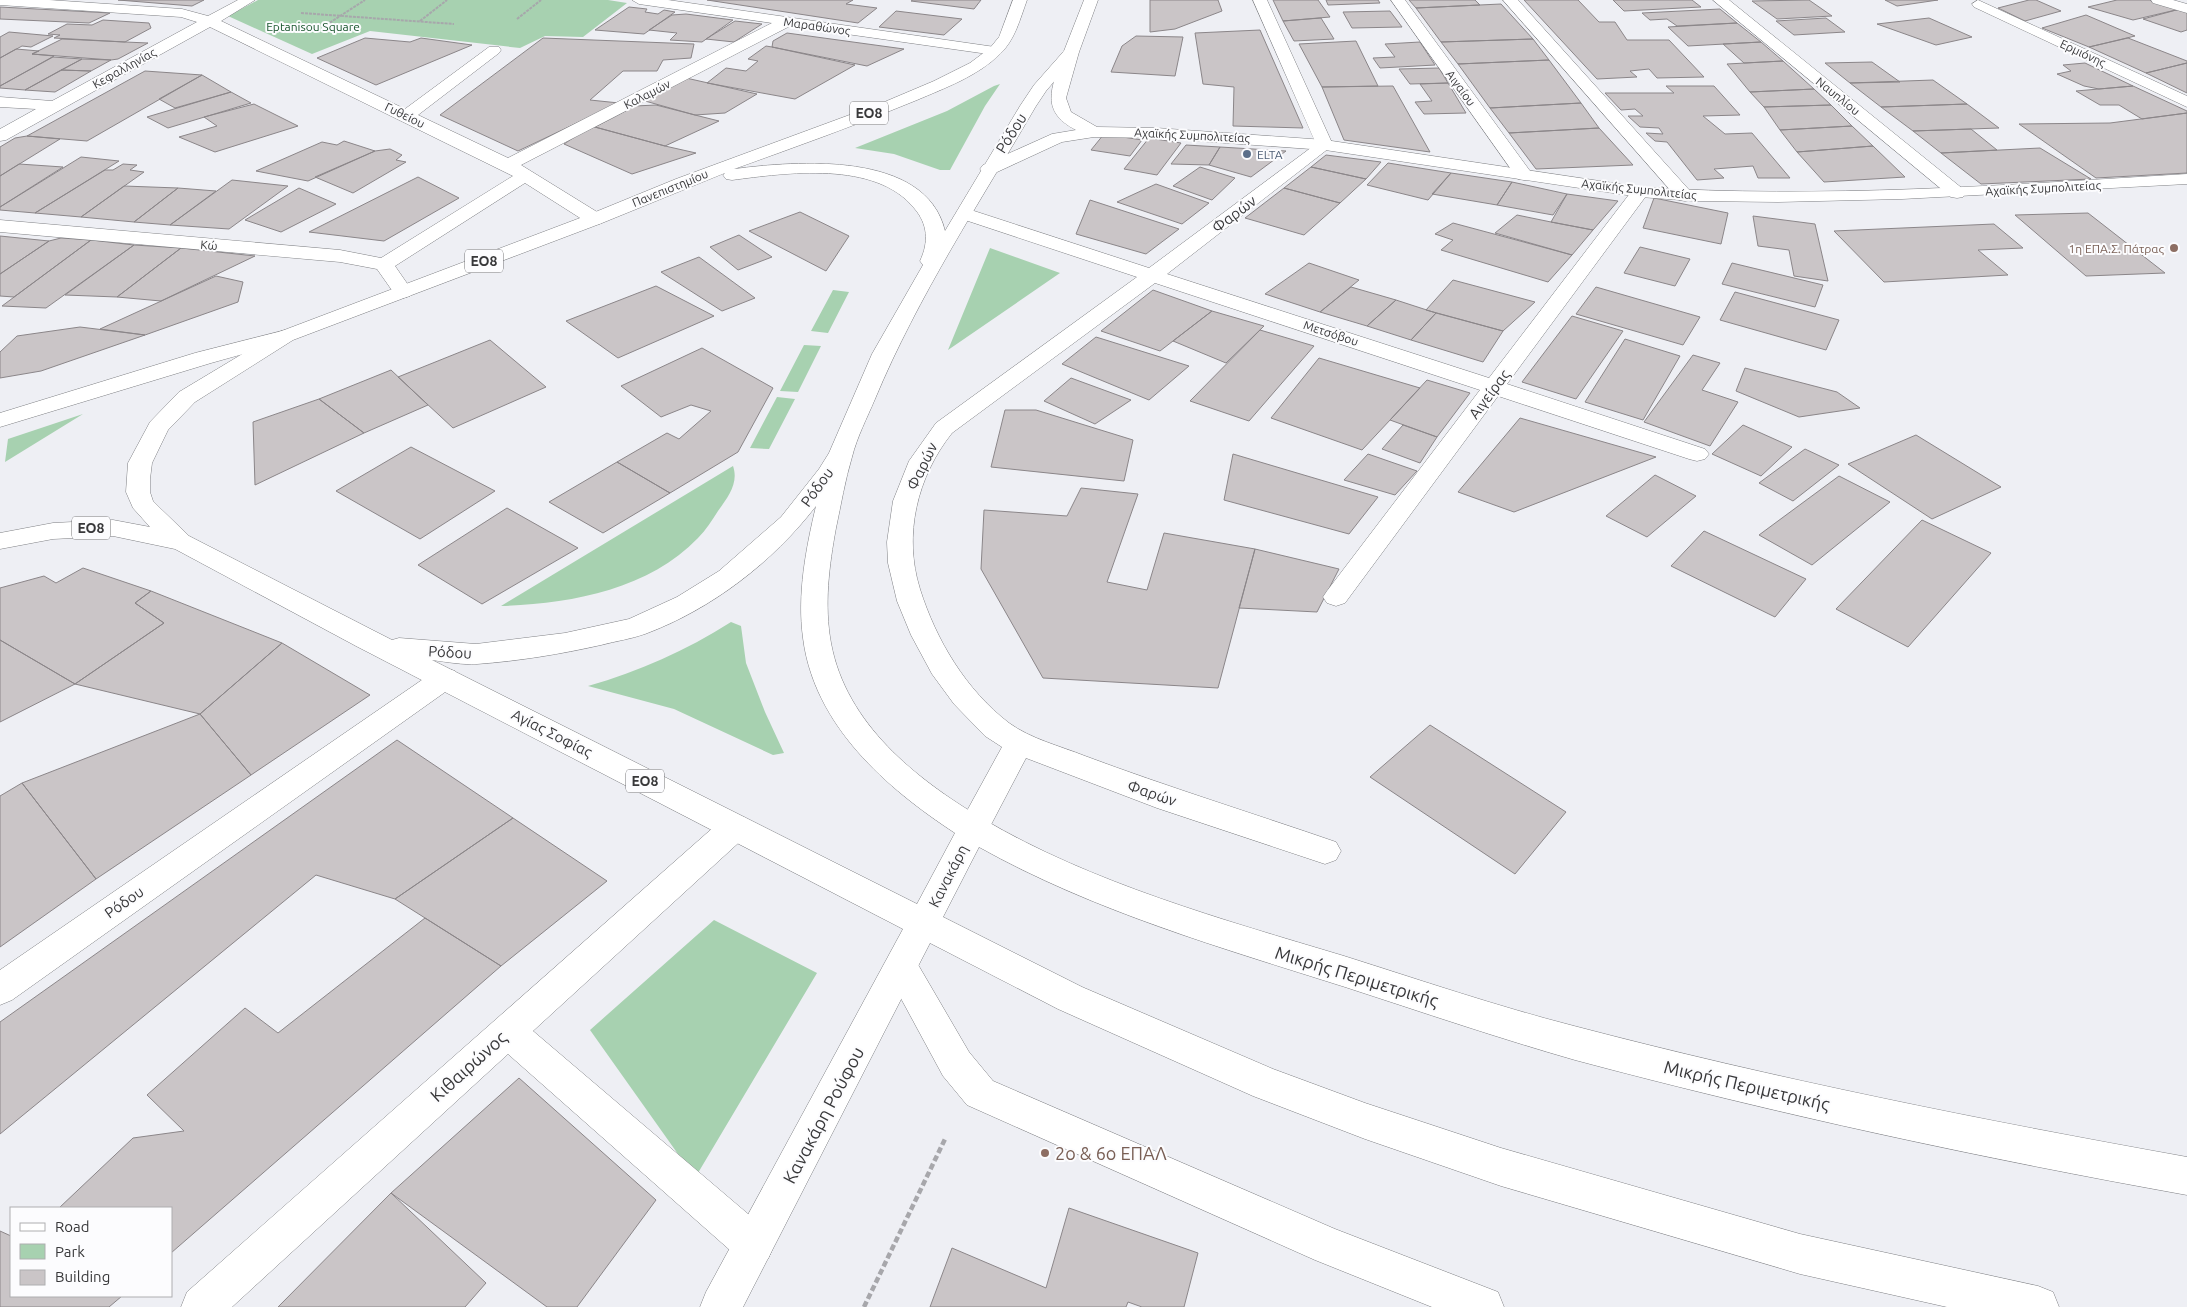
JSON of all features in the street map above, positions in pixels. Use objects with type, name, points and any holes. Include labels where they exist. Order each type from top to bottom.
[{"type":"street","name":"Γυθείου","points":[[0,0],[182,13],[210,21],[526,174],[595,218]]},
{"type":"street","name":"Κεφαλληνίας","points":[[0,136],[248,0]]},
{"type":"street","name":"Μαραθώνος","points":[[639,0],[995,51]]},
{"type":"street","name":"Πανεπιστημίου","points":[[286,336],[920,93],[975,66],[995,51],[1006,38],[1020,0]]},
{"type":"street","name":"ΕΟ8","points":[[1071,52],[1091,0]]},
{"type":"street","points":[[1260,0],[1325,145]]},
{"type":"street","name":"Αιγαίου","points":[[1398,0],[1524,175]]},
{"type":"street","points":[[1510,0],[1685,196]]},
{"type":"street","name":"Ναυπλίου","points":[[1720,0],[1957,193]]},
{"type":"street","name":"Ερμιόνης","points":[[1994,0],[1979,4],[2187,102]]},
{"type":"street","points":[[2158,0],[2187,9]]},
{"type":"street","name":"Καλαμών","points":[[508,165],[786,22]]},
{"type":"street","points":[[406,116],[494,50]]},
{"type":"street","points":[[1071,52],[1058,98],[1058,105],[1061,113],[1069,119],[1094,132]]},
{"type":"street","name":"Ρόδου","points":[[366,638],[403,649],[476,654],[565,643],[636,627],[686,603],[728,577],[751,559],[790,523],[841,453],[884,354],[922,281],[965,214],[989,169],[1040,88],[1071,52]]},
{"type":"street","points":[[0,102],[55,106]]},
{"type":"street","points":[[989,169],[1058,138],[1094,132]]},
{"type":"street","name":"Αχαϊκής Συμπολιτείας","points":[[1094,132],[1239,137],[1325,145],[1640,192],[1685,196],[1776,197],[1957,193],[2187,179]]},
{"type":"street","name":"Φαρών","points":[[1325,145],[1154,274],[944,428],[932,441],[910,486],[903,515],[900,547],[902,572],[920,628],[946,673],[966,699],[1001,732],[1019,742],[1114,780],[1325,851]]},
{"type":"street","name":"ΕΟ8","points":[[682,183],[747,173],[798,168],[854,171],[891,182],[914,196],[925,207],[933,222],[937,238],[936,246],[922,281]]},
{"type":"street","points":[[403,292],[384,264],[526,174]]},
{"type":"street","name":"Αιγείρας","points":[[1336,597],[1640,192]]},
{"type":"street","name":"Μετσόβου","points":[[965,214],[1154,274],[1697,454]]},
{"type":"street","name":"Κώ","points":[[0,226],[340,256],[384,264]]},
{"type":"street","name":"ΕΟ8","points":[[182,542],[152,515],[142,503],[138,492],[140,463],[148,444],[158,427],[187,396],[286,336]]},
{"type":"street","points":[[0,420],[203,358],[286,336]]},
{"type":"street","name":"Μικρής Περιμετρικής","points":[[841,453],[816,570],[815,602],[818,641],[824,669],[835,697],[875,752],[903,778],[944,810],[1024,856],[1080,880],[1207,929],[1571,1042],[1731,1082],[1906,1122],[2187,1176]]},
{"type":"street","name":"ΕΟ8","points":[[0,541],[53,531],[113,528],[182,542]]},
{"type":"street","name":"Αγίας Σοφίας","points":[[182,542],[924,923]]},
{"type":"street","name":"Ρόδου","points":[[0,989],[445,678]]},
{"type":"street","name":"Κανακάρη","points":[[924,923],[1019,742]]},
{"type":"street","name":"Κιθαιρώνος","points":[[202,1307],[735,827]]},
{"type":"street","points":[[924,923],[1079,1002],[1266,1084],[1374,1124],[1501,1167],[1800,1254],[2038,1307]]},
{"type":"street","name":"Κανακάρη Ρούφου","points":[[721,1307],[924,923]]},
{"type":"street","points":[[901,967],[956,1064],[980,1093],[1329,1246],[1484,1307]]},
{"type":"street","points":[[507,1031],[754,1245]]},
{"type":"path","points":[[420,21],[448,0]]},
{"type":"path","points":[[514,22],[541,0]]},
{"type":"path","points":[[295,13],[459,24]]},
{"type":"path","points":[[864,1307],[947,1136],[980,1093]]},
{"type":"green space","name":"Eptanisou Square","points":[[258,0],[608,0],[627,3],[583,37],[545,36],[520,48],[370,31],[312,54],[228,16]]},
{"type":"green space","points":[[1000,84],[985,106],[950,170],[940,170],[894,154],[855,148],[947,111]]},
{"type":"green space","points":[[990,248],[1060,273],[948,350]]},
{"type":"green space","points":[[833,290],[849,292],[828,333],[811,331]]},
{"type":"green space","points":[[804,345],[821,346],[798,392],[780,391]]},
{"type":"green space","points":[[777,397],[795,399],[769,449],[750,448]]},
{"type":"green space","points":[[83,414],[5,462],[8,439]]},
{"type":"green space","points":[[733,466],[734,484],[706,528],[678,556],[656,570],[632,582],[606,591],[553,602],[501,606]]},
{"type":"green space","points":[[731,622],[741,626],[746,663],[765,712],[784,753],[773,755],[674,709],[588,686],[626,674],[662,659],[697,642]]},
{"type":"green space","points":[[714,920],[817,973],[695,1178],[590,1030]]},
{"type":"building","points":[[118,0],[204,0],[192,6]]},
{"type":"building","points":[[707,0],[853,0],[846,4],[877,8],[858,23]]},
{"type":"building","points":[[981,0],[974,9],[911,1]]},
{"type":"building","points":[[1150,0],[1218,0],[1222,11],[1175,29],[1150,32]]},
{"type":"building","points":[[1273,0],[1318,0],[1330,17],[1283,21]]},
{"type":"building","points":[[1326,0],[1378,0],[1380,3],[1328,5]]},
{"type":"building","points":[[1409,0],[1475,0],[1480,5],[1416,8]]},
{"type":"building","points":[[1524,0],[1578,0],[1599,22],[1615,22],[1627,40],[1669,40],[1704,77],[1657,78],[1649,69],[1630,71],[1637,77],[1597,79]]},
{"type":"building","points":[[1613,0],[1692,0],[1701,7],[1624,11]]},
{"type":"building","points":[[1809,0],[1832,16],[1777,19],[1752,1]]},
{"type":"building","points":[[1885,0],[1938,0],[1897,6]]},
{"type":"building","points":[[2036,0],[2061,11],[2025,21],[1998,8]]},
{"type":"building","points":[[2117,0],[2150,0],[2180,9],[2133,20],[2088,7]]},
{"type":"building","points":[[1501,4],[1533,39],[1441,42],[1416,8]]},
{"type":"building","points":[[0,7],[110,13],[89,23],[0,19]]},
{"type":"building","points":[[629,7],[647,9],[645,12],[658,14],[664,10],[675,12],[644,34],[595,30]]},
{"type":"building","points":[[1720,9],[1737,23],[1677,26],[1667,19],[1650,20],[1642,13]]},
{"type":"building","points":[[2180,9],[2187,11],[2187,30],[2181,32],[2143,19]]},
{"type":"building","points":[[896,11],[962,19],[944,35],[879,27]]},
{"type":"building","points":[[1390,11],[1402,27],[1352,28],[1343,12]]},
{"type":"building","points":[[686,14],[733,20],[702,42],[670,40],[677,33],[649,30],[672,15]]},
{"type":"building","points":[[2086,15],[2135,36],[2089,47],[2042,28]]},
{"type":"building","points":[[1321,18],[1334,39],[1294,41],[1283,21]]},
{"type":"building","points":[[1826,18],[1845,32],[1794,35],[1776,21]]},
{"type":"building","points":[[1929,18],[1972,37],[1936,45],[1877,24]]},
{"type":"building","points":[[103,20],[149,23],[151,28],[125,42],[54,38],[60,35],[48,34],[67,24],[92,25]]},
{"type":"building","points":[[735,21],[762,24],[734,42],[706,39]]},
{"type":"building","points":[[1737,23],[1761,42],[1688,46],[1668,27]]},
{"type":"building","points":[[1260,30],[1303,128],[1233,126],[1234,87],[1203,84],[1195,33]]},
{"type":"building","points":[[9,32],[53,36],[31,47],[22,46],[0,58],[0,37]]},
{"type":"building","points":[[787,33],[904,49],[867,66],[772,47],[773,41]]},
{"type":"building","points":[[1136,36],[1183,37],[1175,76],[1111,72],[1122,46]]},
{"type":"building","points":[[365,38],[410,42],[421,38],[472,45],[376,85],[317,58]]},
{"type":"building","points":[[543,38],[694,44],[691,58],[663,60],[657,71],[623,71],[590,100],[619,103],[518,151],[440,115]]},
{"type":"building","points":[[2128,38],[2187,61],[2187,63],[2146,73],[2089,47]]},
{"type":"building","points":[[62,39],[148,43],[118,59],[111,60],[32,54]]},
{"type":"building","points":[[1533,39],[1549,60],[1458,64],[1441,42]]},
{"type":"building","points":[[1356,41],[1378,86],[1322,87],[1299,44]]},
{"type":"building","points":[[1420,42],[1435,65],[1380,68],[1373,58],[1395,57],[1385,44]]},
{"type":"building","points":[[1761,42],[1783,61],[1744,63],[1723,44]]},
{"type":"building","points":[[766,46],[855,65],[795,99],[707,83],[726,68],[746,71],[758,61],[748,59]]},
{"type":"building","points":[[16,49],[39,51],[32,54],[54,56],[0,86],[0,58]]},
{"type":"building","points":[[53,57],[82,59],[25,90],[0,88],[0,86]]},
{"type":"building","points":[[82,59],[111,60],[91,71],[61,70]]},
{"type":"building","points":[[1549,60],[1581,103],[1490,108],[1458,64]]},
{"type":"building","points":[[1783,61],[1814,89],[1750,92],[1727,64]]},
{"type":"building","points":[[1872,62],[1900,82],[1850,83],[1825,63]]},
{"type":"building","points":[[2085,63],[2133,86],[2099,89],[2084,86],[2057,74],[2071,71],[2063,65]]},
{"type":"building","points":[[2187,63],[2187,93],[2146,73]]},
{"type":"building","points":[[1439,68],[1448,83],[1410,84],[1399,69]]},
{"type":"building","points":[[61,70],[91,71],[55,92],[25,90]]},
{"type":"building","points":[[145,71],[202,75],[87,141],[27,136]]},
{"type":"building","points":[[202,75],[231,92],[175,108],[159,99]]},
{"type":"building","points":[[686,78],[757,94],[725,113],[695,115],[645,101]]},
{"type":"building","points":[[1933,80],[1967,104],[1881,107],[1850,83]]},
{"type":"building","points":[[1448,83],[1466,113],[1424,114],[1415,102],[1432,101],[1420,84]]},
{"type":"building","points":[[1393,86],[1430,152],[1344,140],[1322,87]]},
{"type":"building","points":[[1666,86],[1714,86],[1740,115],[1703,116],[1725,134],[1752,133],[1790,178],[1758,178],[1753,166],[1714,169],[1724,178],[1697,180],[1667,142],[1655,141],[1646,133],[1663,134],[1659,128],[1640,127],[1628,116],[1643,116],[1635,109],[1621,110],[1605,93],[1674,93]]},
{"type":"building","points":[[2133,86],[2187,111],[2187,113],[2142,119],[2119,105],[2100,105],[2076,91]]},
{"type":"building","points":[[1814,89],[1831,105],[1764,107],[1750,92]]},
{"type":"building","points":[[231,92],[251,103],[168,128],[147,117]]},
{"type":"building","points":[[1581,103],[1599,128],[1509,133],[1490,108]]},
{"type":"building","points":[[254,104],[298,126],[215,152],[179,137],[217,126],[204,117]]},
{"type":"building","points":[[1967,104],[1999,128],[1913,131],[1881,107]]},
{"type":"building","points":[[656,105],[719,121],[665,146],[595,127],[635,106]]},
{"type":"building","points":[[1831,105],[1852,126],[1780,130],[1764,107]]},
{"type":"building","points":[[2187,113],[2187,173],[2096,178],[2019,124],[2110,123]]},
{"type":"building","points":[[591,126],[696,153],[632,174],[564,144]]},
{"type":"building","points":[[1852,126],[1873,146],[1797,152],[1780,130]]},
{"type":"building","points":[[1599,128],[1633,165],[1536,169],[1509,133]]},
{"type":"building","points":[[1971,129],[1997,150],[1941,153],[1913,131]]},
{"type":"building","points":[[1104,134],[1142,140],[1130,156],[1091,150]]},
{"type":"building","points":[[27,136],[60,139],[0,176],[0,147],[15,138]]},
{"type":"building","points":[[1149,138],[1181,143],[1157,175],[1124,169]]},
{"type":"building","points":[[344,141],[375,151],[308,181],[256,171],[322,142],[337,145]]},
{"type":"building","points":[[1186,145],[1220,147],[1209,165],[1171,164]]},
{"type":"building","points":[[1873,146],[1905,177],[1824,182],[1797,152]]},
{"type":"building","points":[[1220,147],[1286,151],[1251,177],[1209,165]]},
{"type":"building","points":[[2040,148],[2091,179],[1981,184],[1941,153]]},
{"type":"building","points":[[390,149],[402,155],[396,160],[406,162],[353,193],[315,177],[375,151]]},
{"type":"building","points":[[1326,155],[1381,162],[1366,179],[1311,167]]},
{"type":"building","points":[[81,157],[119,161],[35,213],[0,210],[0,207]]},
{"type":"building","points":[[1388,163],[1451,173],[1428,200],[1367,185]]},
{"type":"building","points":[[19,164],[63,167],[0,207],[0,176]]},
{"type":"building","points":[[123,164],[137,165],[130,170],[144,172],[81,217],[35,213],[105,170],[113,170]]},
{"type":"building","points":[[1200,167],[1235,178],[1212,200],[1173,186]]},
{"type":"building","points":[[1311,167],[1366,179],[1340,203],[1284,188]]},
{"type":"building","points":[[1451,173],[1512,182],[1497,205],[1432,194]]},
{"type":"building","points":[[418,177],[459,198],[384,241],[309,232]]},
{"type":"building","points":[[232,180],[288,186],[229,229],[170,225]]},
{"type":"building","points":[[1512,182],[1567,194],[1553,215],[1497,205]]},
{"type":"building","points":[[1156,184],[1209,203],[1182,224],[1117,202]]},
{"type":"building","points":[[124,186],[178,188],[134,222],[81,217]]},
{"type":"building","points":[[178,188],[216,191],[170,225],[134,222]]},
{"type":"building","points":[[299,188],[336,204],[281,232],[245,220]]},
{"type":"building","points":[[1284,188],[1340,203],[1304,235],[1245,218]]},
{"type":"building","points":[[1567,194],[1618,201],[1593,230],[1551,222]]},
{"type":"building","points":[[1654,198],[1728,213],[1721,244],[1643,228]]},
{"type":"building","points":[[1090,200],[1179,229],[1146,254],[1076,234]]},
{"type":"building","points":[[800,212],[849,236],[826,271],[749,231]]},
{"type":"building","points":[[2088,213],[2165,273],[2086,276],[2015,215]]},
{"type":"building","points":[[1517,215],[1593,230],[1572,255],[1495,233]]},
{"type":"building","points":[[1753,216],[1815,224],[1828,281],[1794,276],[1789,250],[1758,246]]},
{"type":"building","points":[[1453,223],[1572,255],[1548,282],[1441,250],[1453,240],[1435,234]]},
{"type":"building","points":[[1994,224],[2023,248],[1978,250],[2008,275],[1884,282],[1834,231]]},
{"type":"building","points":[[739,235],[772,257],[738,270],[710,247]]},
{"type":"building","points":[[0,236],[49,241],[0,274]]},
{"type":"building","points":[[61,238],[91,240],[14,297],[0,296],[0,274],[49,241]]},
{"type":"building","points":[[91,240],[134,245],[46,308],[2,306]]},
{"type":"building","points":[[134,245],[181,248],[117,297],[65,295]]},
{"type":"building","points":[[1640,247],[1690,259],[1675,286],[1624,273]]},
{"type":"building","points":[[181,248],[255,256],[161,301],[117,297]]},
{"type":"building","points":[[699,257],[755,298],[722,311],[661,272]]},
{"type":"building","points":[[1309,263],[1359,280],[1320,312],[1265,294]]},
{"type":"building","points":[[1732,263],[1823,285],[1815,307],[1722,284]]},
{"type":"building","points":[[216,276],[243,282],[238,302],[145,335],[100,329]]},
{"type":"building","points":[[1453,280],[1535,302],[1503,331],[1426,310]]},
{"type":"building","points":[[656,286],[714,316],[618,358],[566,321]]},
{"type":"building","points":[[1351,287],[1396,300],[1367,326],[1320,312]]},
{"type":"building","points":[[1596,287],[1700,317],[1683,345],[1576,314]]},
{"type":"building","points":[[1153,290],[1212,311],[1160,351],[1101,331]]},
{"type":"building","points":[[1735,292],[1839,320],[1826,350],[1720,320]]},
{"type":"building","points":[[1396,300],[1436,313],[1411,340],[1367,326]]},
{"type":"building","points":[[1212,311],[1264,326],[1226,363],[1173,341]]},
{"type":"building","points":[[1436,313],[1503,331],[1483,362],[1411,340]]},
{"type":"building","points":[[1572,316],[1623,331],[1576,399],[1522,382]]},
{"type":"building","points":[[80,327],[145,335],[41,371],[0,378],[0,352],[17,336]]},
{"type":"building","points":[[1260,330],[1314,346],[1249,421],[1190,401]]},
{"type":"building","points":[[1096,337],[1189,366],[1149,400],[1062,364]]},
{"type":"building","points":[[1625,339],[1680,356],[1643,420],[1585,402]]},
{"type":"building","points":[[490,340],[546,387],[453,428],[398,377]]},
{"type":"building","points":[[702,348],[773,388],[738,452],[670,493],[617,462],[667,433],[679,439],[711,411],[691,405],[661,417],[621,386]]},
{"type":"building","points":[[1693,355],[1720,363],[1702,390],[1738,402],[1710,446],[1644,422]]},
{"type":"building","points":[[1319,358],[1420,388],[1362,450],[1271,418]]},
{"type":"building","points":[[1745,368],[1837,392],[1860,408],[1799,417],[1736,391]]},
{"type":"building","points":[[391,370],[428,405],[364,433],[319,399]]},
{"type":"building","points":[[1071,378],[1131,400],[1095,424],[1044,401]]},
{"type":"building","points":[[1427,380],[1470,393],[1437,437],[1390,420]]},
{"type":"building","points":[[319,399],[364,433],[255,485],[253,422]]},
{"type":"building","points":[[1005,410],[1036,410],[1133,440],[1124,481],[991,467]]},
{"type":"building","points":[[1520,418],[1656,457],[1514,512],[1458,492]]},
{"type":"building","points":[[1403,425],[1437,437],[1420,463],[1382,449]]},
{"type":"building","points":[[1743,425],[1792,447],[1761,476],[1712,454]]},
{"type":"building","points":[[1916,435],[2001,487],[1932,519],[1848,464]]},
{"type":"building","points":[[411,447],[495,491],[420,539],[336,491]]},
{"type":"building","points":[[1805,449],[1839,465],[1793,501],[1759,483]]},
{"type":"building","points":[[1233,454],[1378,497],[1349,534],[1224,500]]},
{"type":"building","points":[[1368,454],[1417,471],[1395,495],[1344,480]]},
{"type":"building","points":[[617,462],[670,493],[603,533],[549,502]]},
{"type":"building","points":[[1655,475],[1696,496],[1647,537],[1606,516]]},
{"type":"building","points":[[1839,476],[1890,502],[1812,565],[1759,535]]},
{"type":"building","points":[[1081,488],[1138,494],[1107,582],[1147,590],[1164,533],[1255,549],[1218,688],[1043,678],[981,569],[984,510],[1067,516]]},
{"type":"building","points":[[507,508],[578,548],[482,604],[418,565]]},
{"type":"building","points":[[1922,520],[1991,553],[1908,647],[1836,609]]},
{"type":"building","points":[[1704,531],[1806,579],[1775,617],[1671,566]]},
{"type":"building","points":[[1255,549],[1339,569],[1317,612],[1239,608]]},
{"type":"building","points":[[83,568],[151,591],[135,603],[164,623],[75,684],[0,640],[0,588],[44,576],[56,583]]},
{"type":"building","points":[[151,591],[282,643],[200,714],[75,684],[164,623],[135,603]]},
{"type":"building","points":[[0,640],[75,684],[0,722]]},
{"type":"building","points":[[282,643],[370,695],[251,775],[200,714]]},
{"type":"building","points":[[200,714],[251,775],[96,879],[22,783]]},
{"type":"building","points":[[1430,725],[1566,812],[1515,874],[1370,777]]},
{"type":"building","points":[[397,740],[513,818],[395,899],[316,875],[0,1134],[0,1022]]},
{"type":"building","points":[[22,783],[96,879],[0,947],[0,796]]},
{"type":"building","points":[[513,818],[607,881],[501,966],[395,899]]},
{"type":"building","points":[[425,918],[501,966],[172,1252],[172,1207],[60,1207],[133,1138],[184,1131],[147,1095],[245,1008],[278,1033]]},
{"type":"building","points":[[519,1078],[656,1200],[577,1307],[547,1307],[391,1193]]},
{"type":"building","points":[[391,1193],[486,1283],[465,1307],[278,1307]]},
{"type":"building","points":[[1069,1208],[1198,1253],[1184,1307],[1142,1307],[1128,1302],[1126,1307],[930,1307],[952,1248],[1046,1288]]},
{"type":"building","points":[[0,1231],[10,1236],[10,1297],[121,1297],[109,1307],[0,1307]]},
{"type":"place","name":"ELTA","points":[[1247,154]]},
{"type":"place","name":"1η ΕΠΑ.Σ. Πάτρας","points":[[2174,248]]},
{"type":"place","name":"2ο & 6ο ΕΠΑΛ","points":[[1045,1153]]}]
